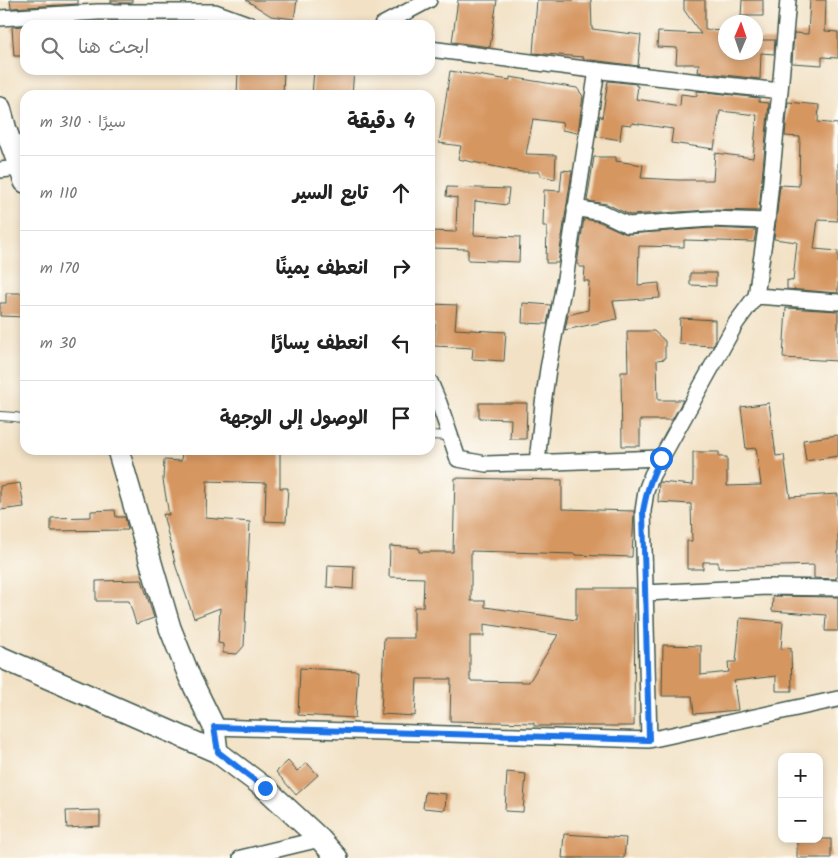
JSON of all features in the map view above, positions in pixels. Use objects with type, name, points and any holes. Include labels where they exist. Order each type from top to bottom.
[{"type":"street","points":[[391,20],[429,0]]},
{"type":"street","points":[[649,740],[643,511],[646,492],[661,458],[736,323],[756,296],[767,221],[788,0]]},
{"type":"street","points":[[0,18],[214,6],[241,20]]},
{"type":"street","points":[[435,50],[780,91]]},
{"type":"street","points":[[537,463],[544,395],[566,273],[597,70]]},
{"type":"street","points":[[0,108],[19,176]]},
{"type":"street","points":[[575,208],[603,213],[628,224],[710,219],[767,221]]},
{"type":"street","points":[[756,296],[838,302]]},
{"type":"street","points":[[435,396],[458,459],[486,464],[661,458]]},
{"type":"street","points":[[119,455],[170,628],[190,678],[214,727],[218,752]]},
{"type":"street","points":[[645,593],[766,587],[838,588]]},
{"type":"street","points":[[0,657],[218,752],[265,788],[320,839],[337,858]]},
{"type":"street","points":[[214,727],[649,740],[838,699]]},
{"type":"street","points":[[241,858],[320,839]]},
{"type":"lane","points":[[0,416],[20,418]]},
{"type":"lane","points":[[435,434],[450,436]]},
{"type":"building","points":[[10,0],[78,0],[78,4],[11,8]]},
{"type":"building","points":[[111,0],[132,0],[132,3],[111,3]]},
{"type":"building","points":[[246,0],[297,0],[294,19],[271,16]]},
{"type":"building","points":[[458,0],[497,0],[490,47],[452,42]]},
{"type":"building","points":[[537,0],[591,0],[592,29],[641,35],[638,66],[583,59],[583,57],[533,53]]},
{"type":"building","points":[[684,0],[705,0],[705,30],[718,31],[718,60],[761,60],[760,79],[698,72],[699,64],[676,64],[677,48],[657,47],[658,32],[701,34],[684,10]]},
{"type":"building","points":[[742,0],[763,0],[763,15],[741,15]]},
{"type":"building","points":[[810,0],[826,0],[825,31],[838,32],[838,58],[822,57],[822,65],[792,63],[794,33],[808,34]]},
{"type":"building","points":[[20,26],[20,56],[14,56],[12,27]]},
{"type":"building","points":[[763,40],[775,40],[774,54],[763,53]]},
{"type":"building","points":[[450,71],[510,80],[510,77],[577,88],[583,96],[578,133],[562,130],[563,123],[533,119],[526,154],[556,155],[555,179],[540,176],[540,172],[521,172],[458,159],[461,146],[439,143]]},
{"type":"building","points":[[238,75],[284,75],[283,90],[237,90]]},
{"type":"building","points":[[314,75],[354,75],[352,90],[312,90]]},
{"type":"building","points":[[608,81],[636,84],[638,86],[636,99],[680,106],[681,94],[697,96],[697,91],[759,98],[759,102],[769,103],[759,211],[709,210],[630,215],[607,204],[587,201],[594,157],[616,157],[616,161],[643,165],[641,178],[678,180],[713,180],[715,153],[753,158],[757,115],[720,111],[714,149],[671,143],[673,129],[632,123],[632,125],[622,124],[621,140],[596,136],[600,115],[602,118]]},
{"type":"building","points":[[788,102],[819,105],[818,122],[838,124],[838,221],[818,220],[814,249],[838,251],[838,293],[787,289],[787,280],[793,281],[797,242],[774,239],[780,185],[799,186],[800,137],[785,136]]},
{"type":"building","points":[[562,170],[572,171],[558,263],[546,263],[547,226],[543,226],[544,190],[560,191]]},
{"type":"building","points":[[447,187],[509,189],[507,205],[475,201],[474,235],[520,237],[519,262],[468,260],[468,249],[435,248],[435,231],[456,232],[457,198],[446,196]]},
{"type":"building","points":[[584,219],[600,222],[628,234],[710,228],[756,230],[754,242],[684,240],[684,247],[639,246],[638,285],[659,283],[660,298],[613,301],[617,319],[565,330],[568,315],[588,310],[589,281],[584,281],[585,267],[579,267],[579,264],[577,264]]},
{"type":"building","points":[[690,273],[716,273],[716,286],[690,285]]},
{"type":"building","points":[[6,293],[20,293],[20,317],[0,316],[0,303],[6,303]]},
{"type":"building","points":[[523,303],[551,305],[547,324],[522,323]]},
{"type":"building","points":[[435,304],[457,305],[455,329],[506,332],[504,361],[472,359],[473,348],[435,346]]},
{"type":"building","points":[[786,308],[838,311],[838,361],[783,358]]},
{"type":"building","points":[[680,318],[715,320],[715,342],[713,346],[679,344]]},
{"type":"building","points":[[627,331],[654,331],[665,341],[665,359],[657,360],[658,400],[683,400],[672,420],[640,420],[640,446],[622,446],[621,372],[628,372]]},
{"type":"building","points":[[479,403],[527,403],[526,439],[510,439],[511,419],[479,418]]},
{"type":"building","points":[[769,403],[776,456],[784,455],[790,497],[838,494],[838,577],[836,579],[814,578],[814,565],[718,568],[718,562],[703,562],[703,569],[687,569],[687,541],[692,541],[691,504],[658,502],[659,482],[693,485],[693,452],[719,452],[719,457],[727,457],[727,486],[761,485],[756,448],[746,449],[741,407]]},
{"type":"building","points":[[838,435],[838,456],[806,461],[803,440]]},
{"type":"building","points":[[182,455],[280,455],[280,488],[288,488],[286,522],[265,521],[266,483],[207,481],[206,518],[250,522],[244,646],[237,654],[223,653],[223,644],[218,643],[220,608],[194,618],[176,567],[163,514],[169,515],[163,480],[164,460],[181,461]]},
{"type":"building","points":[[455,478],[562,480],[562,509],[634,511],[632,557],[471,551],[471,601],[485,601],[485,607],[576,620],[576,588],[635,588],[634,726],[534,726],[534,723],[450,721],[451,679],[417,679],[415,716],[381,714],[384,638],[414,638],[414,607],[423,607],[424,578],[389,577],[390,546],[419,548],[419,552],[453,552]],"holes":[[[484,624],[558,635],[529,682],[470,681],[470,636],[484,636]]]},
{"type":"building","points":[[20,483],[24,507],[0,510],[0,486]]},
{"type":"building","points":[[115,510],[116,517],[125,517],[128,530],[51,531],[51,518],[91,517],[91,511]]},
{"type":"building","points":[[328,565],[354,566],[353,589],[327,587]]},
{"type":"building","points":[[142,580],[154,618],[136,624],[129,601],[96,601],[96,581]]},
{"type":"building","points":[[773,596],[838,597],[838,631],[825,631],[826,615],[772,611]]},
{"type":"building","points":[[740,618],[783,622],[781,649],[791,648],[792,691],[776,691],[776,676],[734,681],[738,710],[694,714],[692,696],[662,696],[663,645],[701,646],[701,675],[729,672],[728,662],[736,662]]},
{"type":"building","points":[[300,668],[358,671],[355,718],[298,715]]},
{"type":"building","points":[[288,761],[297,771],[307,763],[318,775],[296,795],[276,772]]},
{"type":"building","points":[[507,772],[526,774],[523,812],[505,811]]},
{"type":"building","points":[[425,792],[446,794],[445,810],[423,808]]},
{"type":"building","points":[[100,810],[100,826],[67,828],[66,811]]},
{"type":"building","points":[[564,834],[626,838],[624,858],[562,858]]},
{"type":"building","points":[[823,839],[831,839],[831,858],[797,858],[797,843],[823,843]]},
{"type":"route","points":[[265,788],[218,752],[214,727],[649,740],[643,511],[646,492],[661,458]]}]
